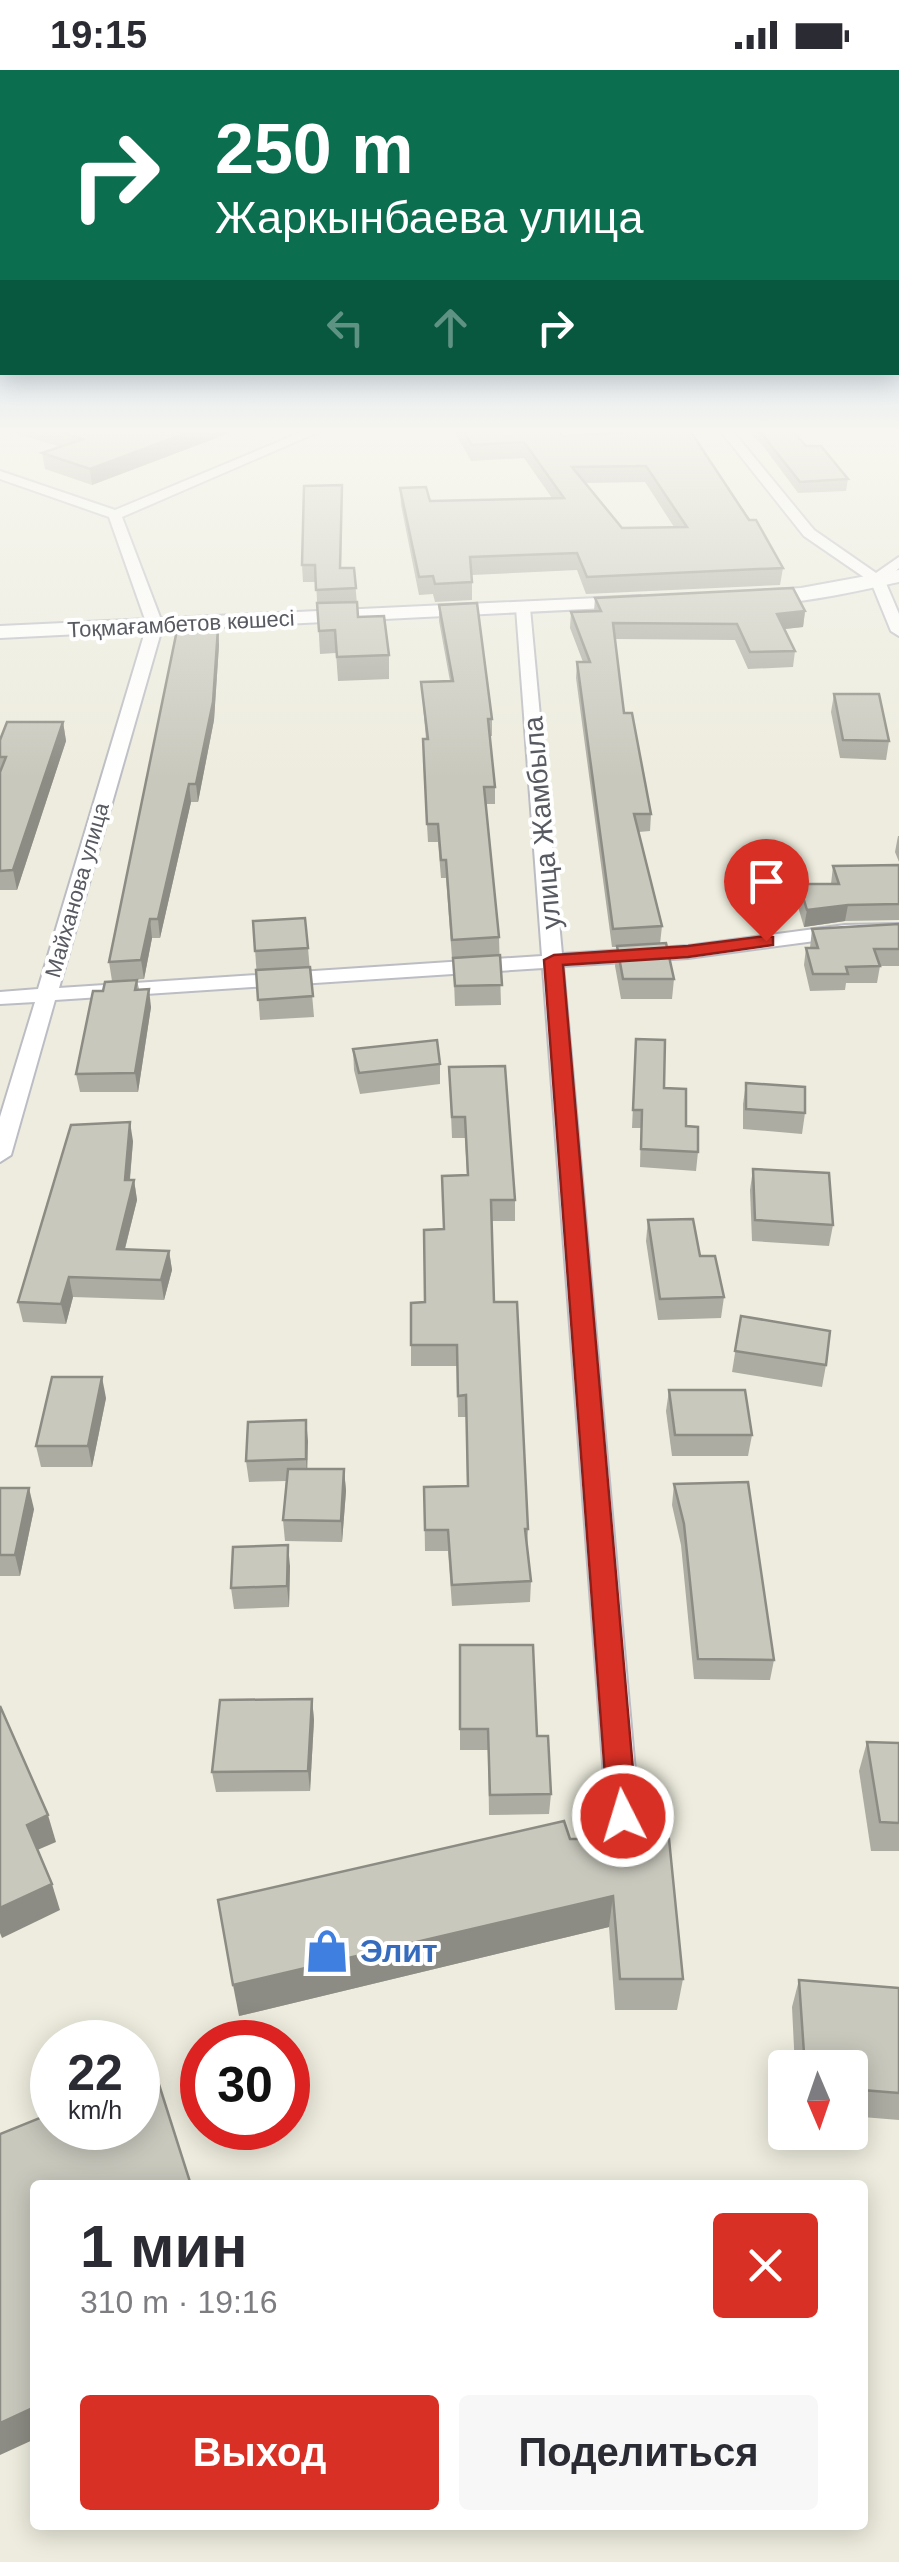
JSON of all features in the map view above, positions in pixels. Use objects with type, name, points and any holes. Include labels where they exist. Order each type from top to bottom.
[{"type":"street","points":[[126,545],[154,625]]},
{"type":"street","points":[[826,545],[877,580],[899,630]]},
{"type":"street","points":[[877,580],[899,561]]},
{"type":"street","points":[[721,598],[801,594],[899,576]]},
{"type":"street","name":"Тоқмағамбетов көшесі","points":[[0,632],[662,601]]},
{"type":"street","name":"улица Жамбыла","points":[[523,608],[623,1816]]},
{"type":"street","name":"Майханова улица","points":[[0,1155],[154,625]]},
{"type":"street","points":[[0,998],[688,952],[845,931],[899,930]]},
{"type":"building","points":[[302,545],[341,545],[340,568],[354,568],[356,588],[316,590],[315,565],[302,565]]},
{"type":"building","points":[[412,545],[770,545],[783,568],[587,577],[577,553],[470,557],[472,582],[435,584],[433,576],[419,577]]},
{"type":"building","points":[[793,588],[805,611],[777,614],[795,651],[750,652],[737,624],[613,623],[624,713],[632,713],[651,814],[634,814],[662,926],[613,929],[577,662],[590,662],[571,612],[601,611],[595,598]]},
{"type":"building","points":[[357,602],[358,617],[384,616],[389,655],[337,657],[335,630],[319,631],[317,603]]},
{"type":"building","points":[[477,603],[492,719],[488,719],[495,787],[484,787],[499,937],[452,940],[446,860],[441,860],[438,824],[427,824],[423,739],[428,739],[421,682],[453,681],[439,605]]},
{"type":"building","points":[[218,628],[213,702],[196,784],[189,784],[158,919],[150,919],[141,960],[109,962],[177,630]]},
{"type":"building","points":[[834,694],[879,694],[889,741],[843,740]]},
{"type":"building","points":[[7,722],[63,722],[13,870],[0,871],[0,772],[6,757],[0,757],[0,740]]},
{"type":"building","points":[[899,865],[899,904],[807,910],[799,884],[839,884],[833,866]]},
{"type":"building","points":[[305,918],[308,948],[255,951],[253,921]]},
{"type":"building","points":[[899,924],[899,949],[874,949],[880,966],[846,967],[848,974],[813,974],[806,948],[818,948],[812,929]]},
{"type":"building","points":[[666,943],[674,979],[623,979],[617,946]]},
{"type":"building","points":[[500,955],[502,985],[455,986],[453,958]]},
{"type":"building","points":[[310,967],[313,996],[258,1000],[256,970]]},
{"type":"building","points":[[137,980],[135,990],[149,989],[135,1073],[76,1074],[93,991],[103,991],[105,982]]},
{"type":"building","points":[[636,1039],[665,1040],[664,1088],[686,1089],[686,1126],[698,1127],[698,1152],[641,1149],[642,1110],[633,1110]]},
{"type":"building","points":[[437,1040],[440,1064],[359,1073],[353,1049]]},
{"type":"building","points":[[505,1066],[515,1200],[491,1200],[494,1302],[517,1302],[525,1529],[531,1581],[452,1585],[448,1530],[425,1530],[424,1487],[468,1486],[466,1395],[458,1396],[457,1345],[411,1345],[411,1303],[425,1302],[424,1230],[444,1229],[442,1176],[468,1175],[465,1117],[452,1117],[449,1067]]},
{"type":"building","points":[[746,1083],[805,1087],[805,1113],[746,1109]]},
{"type":"building","points":[[130,1122],[125,1180],[134,1180],[117,1249],[169,1251],[161,1280],[69,1277],[61,1304],[18,1302],[71,1125]]},
{"type":"building","points":[[753,1169],[829,1173],[833,1225],[755,1220]]},
{"type":"building","points":[[693,1219],[700,1256],[715,1256],[724,1297],[660,1299],[648,1220]]},
{"type":"building","points":[[741,1316],[830,1331],[826,1365],[735,1351]]},
{"type":"building","points":[[52,1377],[102,1377],[88,1446],[36,1446]]},
{"type":"building","points":[[669,1390],[745,1390],[752,1435],[675,1435]]},
{"type":"building","points":[[306,1420],[306,1459],[246,1461],[248,1422]]},
{"type":"building","points":[[288,1469],[344,1469],[341,1521],[283,1520]]},
{"type":"building","points":[[748,1482],[774,1660],[698,1659],[684,1524],[674,1484]]},
{"type":"building","points":[[0,1488],[29,1488],[15,1555],[0,1555]]},
{"type":"building","points":[[288,1545],[287,1586],[231,1588],[233,1547]]},
{"type":"building","points":[[460,1645],[533,1645],[537,1736],[548,1736],[551,1794],[490,1795],[488,1729],[460,1729]]},
{"type":"building","points":[[312,1699],[308,1771],[212,1772],[220,1700]]},
{"type":"building","points":[[0,1706],[48,1815],[27,1825],[52,1884],[0,1908]]},
{"type":"building","points":[[867,1742],[899,1743],[899,1823],[880,1822]]},
{"type":"building","points":[[564,1821],[570,1839],[669,1839],[683,1979],[620,1979],[613,1896],[233,1985],[218,1900]]},
{"type":"building","points":[[799,1980],[899,1988],[899,2093],[868,2090],[868,2050],[804,2050]]},
{"type":"building","points":[[160,2088],[189,2180],[30,2180],[30,2409],[0,2423],[0,2134],[30,2122],[30,2150],[160,2150]]},
{"type":"place","name":"Элит","points":[[327,1951]]},
{"type":"route","points":[[623,1816],[554,960],[688,952],[766,941]]}]
